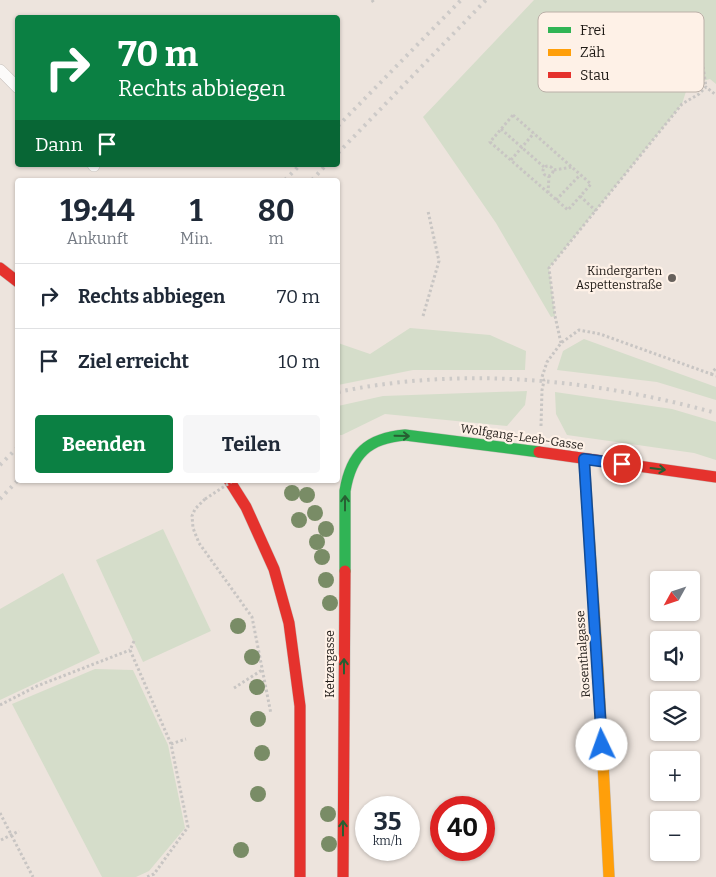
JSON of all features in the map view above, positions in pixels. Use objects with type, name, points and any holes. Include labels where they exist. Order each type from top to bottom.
[{"type":"street","points":[[0,268],[15,280]]},
{"type":"street","name":"Wolfgang-Leeb-Gasse","points":[[359,455],[370,445],[382,439],[405,435],[716,476]]},
{"type":"street","name":"Ketzergasse","points":[[343,877],[345,491],[348,473],[359,455]]},
{"type":"street","name":"Rosenthalgasse","points":[[584,459],[609,877]]},
{"type":"street","points":[[231,483],[246,507],[274,569],[289,623],[300,706],[300,877]]},
{"type":"lane","points":[[0,70],[15,85]]},
{"type":"path","points":[[704,73],[706,87],[716,95]]},
{"type":"path","points":[[561,342],[555,316],[549,268],[682,104],[701,92]]},
{"type":"path","points":[[513,115],[534,133],[591,184],[568,210],[490,142],[513,115]]},
{"type":"path","points":[[500,129],[544,167],[543,171],[548,176],[548,193]]},
{"type":"path","points":[[511,160],[534,133]]},
{"type":"path","points":[[544,167],[548,165],[554,170]]},
{"type":"path","points":[[548,176],[554,170],[572,167]]},
{"type":"path","points":[[556,200],[580,175]]},
{"type":"path","points":[[580,196],[596,210]]},
{"type":"path","points":[[423,316],[439,261],[428,211]]},
{"type":"path","points":[[540,452],[544,381],[542,378],[548,362],[561,342],[579,330],[600,334],[716,376]]},
{"type":"path","points":[[711,374],[716,368]]},
{"type":"path","points":[[229,483],[205,499],[195,509],[192,516],[193,528],[199,544],[252,617],[272,718]]},
{"type":"path","points":[[0,705],[37,686],[130,650],[134,641]]},
{"type":"path","points":[[130,650],[171,744],[188,828],[154,874],[147,877]]},
{"type":"path","points":[[234,688],[262,670]]},
{"type":"path","points":[[171,744],[186,739]]},
{"type":"path","points":[[0,813],[33,877]]},
{"type":"path","points":[[1,840],[19,831]]},
{"type":"green space","points":[[534,0],[716,0],[716,84],[710,79],[704,81],[704,12],[538,12],[538,92],[686,92],[682,104],[549,268],[555,316],[551,317],[496,223],[423,117]]},
{"type":"green space","points":[[410,328],[490,335],[526,351],[525,370],[413,370],[340,385],[340,344],[370,354]]},
{"type":"green space","points":[[584,339],[716,387],[716,400],[657,382],[557,370],[563,351]]},
{"type":"green space","points":[[527,391],[525,405],[507,426],[385,414],[340,435],[340,406],[383,396]]},
{"type":"green space","points":[[555,392],[672,409],[716,422],[716,460],[694,453],[567,435],[556,414]]},
{"type":"green space","points":[[163,529],[211,631],[143,662],[96,560]]},
{"type":"green space","points":[[63,573],[100,653],[0,700],[0,609]]},
{"type":"green space","points":[[95,669],[133,670],[168,745],[185,828],[149,871],[136,877],[102,877],[12,704]]},
{"type":"railway","points":[[340,124],[461,0]]},
{"type":"railway","points":[[340,151],[486,0]]},
{"type":"railway","points":[[287,178],[298,167]]},
{"type":"railway","points":[[314,178],[324,167]]},
{"type":"railway","points":[[340,392],[385,384],[432,380],[480,378],[528,380],[623,392],[670,401],[716,413]]},
{"type":"railway","points":[[0,465],[15,450]]},
{"type":"railway","points":[[0,499],[15,483]]},
{"type":"traffic: fast","points":[[345,571],[345,491],[352,467],[363,450],[371,444],[405,435],[539,452]]},
{"type":"traffic: slow","points":[[584,459],[609,877]]},
{"type":"traffic: jam","points":[[0,268],[15,280]]},
{"type":"traffic: jam","points":[[539,452],[716,477]]},
{"type":"traffic: jam","points":[[231,483],[246,507],[274,569],[289,623],[300,706],[300,877]]},
{"type":"traffic: jam","points":[[343,877],[345,571]]},
{"type":"place","name":"Kindergarten Aspettenstraße","points":[[672,278]]},
{"type":"route","points":[[602,745],[584,459],[622,464]]}]
